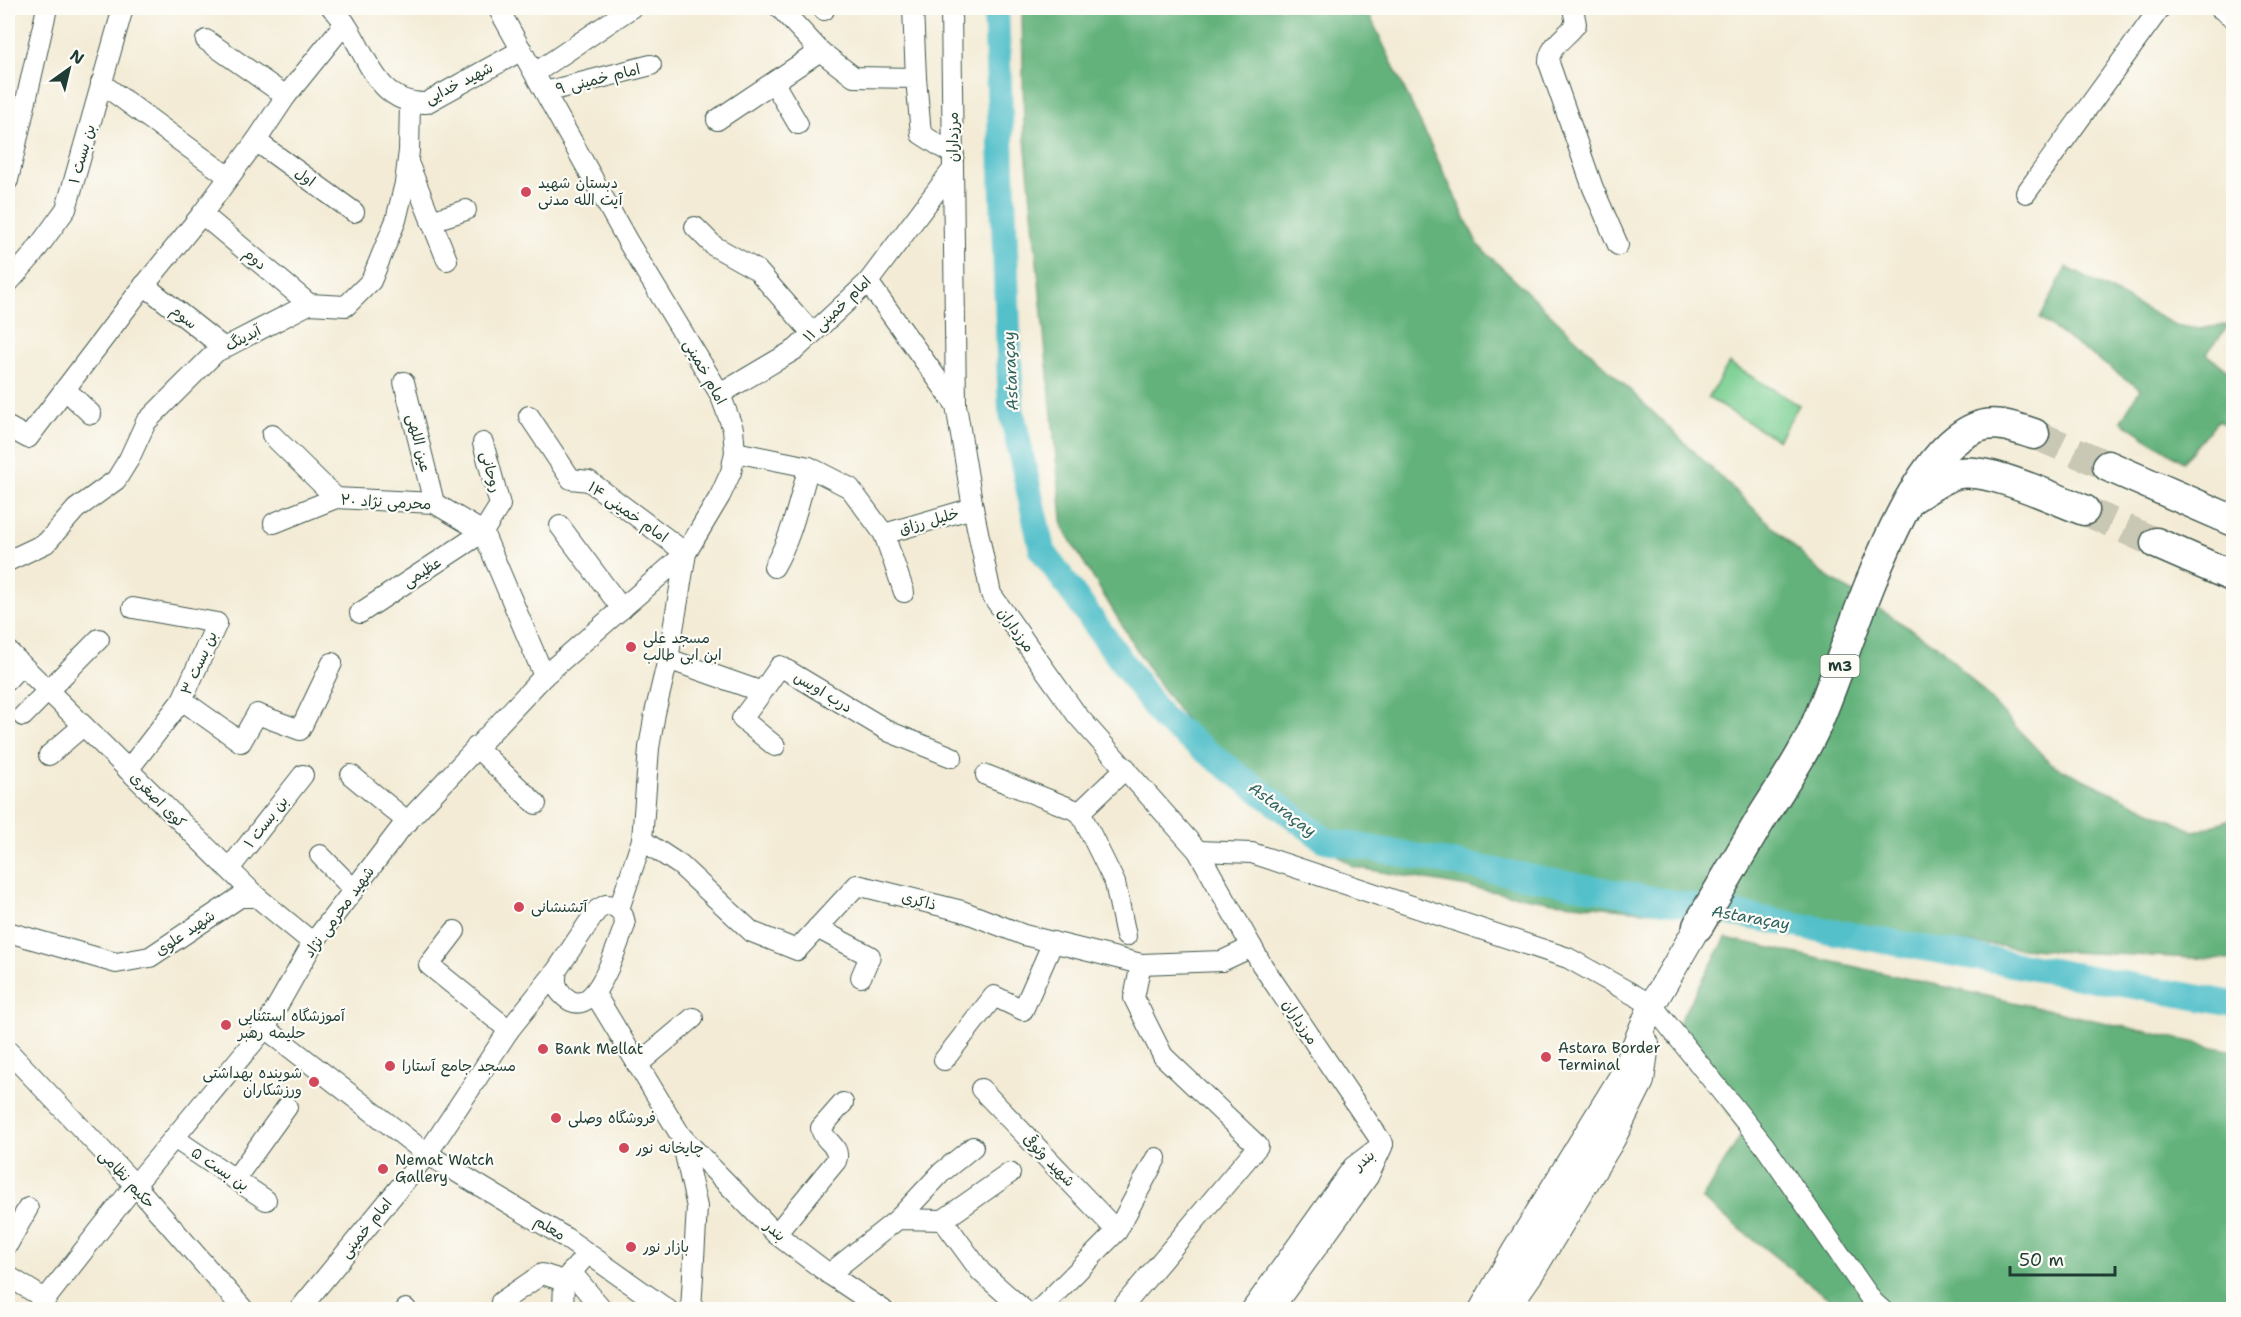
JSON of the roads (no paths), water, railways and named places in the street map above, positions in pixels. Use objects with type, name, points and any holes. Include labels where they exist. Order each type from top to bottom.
[{"type":"highway","name":"M3","points":[[1698,926],[1811,736],[1829,695],[1868,588],[1909,500],[1932,465],[1945,449],[1967,432],[1985,425],[2002,424],[2034,434]]},
{"type":"highway","points":[[2108,466],[2234,521]]},
{"type":"highway","points":[[1909,500],[1957,473],[1983,474],[2084,510]]},
{"type":"highway","points":[[2156,543],[2234,577]]},
{"type":"main road","points":[[1482,1310],[1514,1253],[1622,1077],[1652,1005],[1698,926]]},
{"type":"main road","points":[[1505,1310],[1532,1271],[1612,1138],[1641,1081],[1652,1005]]},
{"type":"street","points":[[8,180],[47,8]]},
{"type":"street","name":"بن بست ۱","points":[[8,283],[31,257],[66,209],[123,8]]},
{"type":"street","name":"شهید خدایی","points":[[332,8],[341,15],[372,70],[389,93],[410,103],[426,103],[522,50]]},
{"type":"street","name":"امام خمینی","points":[[299,1310],[427,1154],[509,1030],[557,970],[597,910],[606,905],[619,909],[642,840],[651,736],[668,659],[686,554],[720,496],[731,472],[735,452],[733,429],[720,394],[628,242],[498,8]]},
{"type":"street","points":[[535,74],[631,8]]},
{"type":"street","points":[[780,8],[820,51],[854,77],[916,78]]},
{"type":"street","points":[[913,8],[921,134],[953,162]]},
{"type":"street","name":"مرزداران","points":[[951,8],[956,405],[973,508],[991,594],[1077,715],[1198,851],[1252,947],[1383,1144]]},
{"type":"street","points":[[1573,8],[1576,24],[1551,50],[1548,56],[1549,63],[1593,188],[1618,245]]},
{"type":"street","points":[[2026,193],[2160,8]]},
{"type":"street","points":[[8,427],[28,438],[144,285],[202,214],[286,96],[345,24]]},
{"type":"street","points":[[206,40],[286,96]]},
{"type":"street","points":[[717,120],[820,51]]},
{"type":"street","name":"امام خمینی ۹","points":[[545,92],[651,65]]},
{"type":"street","points":[[101,83],[229,177]]},
{"type":"street","points":[[774,83],[798,124]]},
{"type":"street","points":[[309,304],[346,306],[371,281],[396,220],[408,163],[410,103]]},
{"type":"street","name":"اول","points":[[256,141],[354,212]]},
{"type":"street","name":"امام خمینی ۱۱","points":[[720,394],[796,349],[868,282],[953,162]]},
{"type":"street","points":[[408,163],[447,260]]},
{"type":"street","points":[[431,221],[466,210]]},
{"type":"street","name":"دوم","points":[[202,214],[309,304]]},
{"type":"street","points":[[695,227],[714,246],[757,270],[812,333]]},
{"type":"street","points":[[868,282],[956,405]]},
{"type":"street","name":"سوم","points":[[144,285],[224,348]]},
{"type":"street","name":"آبدینگ","points":[[8,561],[46,543],[76,509],[116,480],[147,422],[216,352],[309,304]]},
{"type":"street","name":"عین اللهی","points":[[404,382],[434,503]]},
{"type":"street","points":[[65,389],[92,414]]},
{"type":"street","name":"امام خمینی ۱۴","points":[[529,416],[571,479],[589,481],[686,554]]},
{"type":"street","points":[[272,435],[336,498]]},
{"type":"street","name":"روحانی","points":[[483,443],[500,505],[483,532]]},
{"type":"street","name":"خلیل رزاق","points":[[735,452],[809,466],[850,488],[884,534],[973,508]]},
{"type":"street","points":[[774,567],[794,526],[809,466]]},
{"type":"street","name":"محرمی نژاد ۲۰","points":[[274,522],[336,498],[434,503],[483,532]]},
{"type":"street","points":[[560,526],[622,609]]},
{"type":"street","points":[[483,532],[544,676]]},
{"type":"street","name":"عظیمی","points":[[360,613],[483,532]]},
{"type":"street","points":[[884,534],[904,592]]},
{"type":"street","name":"شهید محرمی نژاد","points":[[41,1304],[135,1185],[265,1028],[313,943],[408,822],[544,676],[686,554]]},
{"type":"street","name":"بن بست ۳","points":[[128,770],[182,700],[217,623],[133,608]]},
{"type":"street","points":[[23,716],[99,639]]},
{"type":"street","points":[[8,679],[14,658]]},
{"type":"street","name":"کوی اصغری","points":[[14,658],[257,897],[313,943]]},
{"type":"street","points":[[668,659],[762,692],[742,719],[775,747]]},
{"type":"street","points":[[182,700],[241,742],[257,714],[300,730],[332,663]]},
{"type":"street","name":"درب اویس","points":[[762,692],[780,666],[890,732],[952,757]]},
{"type":"street","points":[[49,755],[83,726]]},
{"type":"street","points":[[476,747],[536,804]]},
{"type":"street","points":[[1080,812],[1126,768]]},
{"type":"street","points":[[351,775],[408,822]]},
{"type":"street","points":[[986,775],[1080,812],[1115,883],[1126,936]]},
{"type":"street","name":"بن بست ۱","points":[[229,869],[303,776]]},
{"type":"street","name":"ذاکری","points":[[642,840],[680,865],[752,932],[797,950],[857,885],[962,911],[1024,935],[1141,964],[1222,961],[1252,947]]},
{"type":"street","points":[[1198,851],[1252,853],[1568,958],[1652,1005],[1764,1144],[1873,1302],[1882,1310]]},
{"type":"street","points":[[320,855],[354,890]]},
{"type":"street","name":"شهید علوی","points":[[8,932],[116,963],[150,957],[240,897],[257,897]]},
{"type":"street","points":[[557,970],[555,980],[558,990],[565,998],[575,1002],[584,1001],[595,994],[625,925],[624,916],[619,909]]},
{"type":"street","points":[[817,928],[870,956],[861,977]]},
{"type":"street","points":[[455,931],[429,965],[509,1030]]},
{"type":"street","points":[[944,1060],[994,996],[1023,1010],[1053,942]]},
{"type":"street","points":[[1120,1310],[1258,1146],[1162,1056],[1134,998],[1141,964]]},
{"type":"street","points":[[595,994],[681,1137],[697,1207],[691,1310]]},
{"type":"street","points":[[638,1065],[693,1018]]},
{"type":"street","name":"معلم","points":[[265,1028],[427,1154],[588,1253],[668,1310]]},
{"type":"street","name":"حکیم نظامی","points":[[8,1051],[135,1185],[244,1310]]},
{"type":"street","name":"شهید وثوقی","points":[[981,1089],[1117,1231]]},
{"type":"street","points":[[776,1234],[836,1161],[837,1150],[822,1134],[821,1128],[843,1103]]},
{"type":"street","points":[[235,1179],[287,1107]]},
{"type":"street","name":"بندر","points":[[681,1137],[776,1234],[829,1274],[883,1310]]},
{"type":"street","name":"بن بست ۵","points":[[174,1138],[266,1200]]},
{"type":"street","name":"بندر","points":[[1251,1310],[1353,1167],[1383,1144]]},
{"type":"street","name":"بندر","points":[[1272,1310],[1368,1177],[1383,1144]]},
{"type":"street","points":[[829,1274],[898,1219],[942,1172],[973,1147]]},
{"type":"street","points":[[1039,1310],[1117,1231],[1156,1158]]},
{"type":"street","points":[[898,1219],[943,1220],[1010,1173]]},
{"type":"street","points":[[8,1244],[28,1208]]},
{"type":"street","points":[[943,1220],[981,1272],[1024,1310]]},
{"type":"street","points":[[563,1310],[568,1277],[588,1253]]},
{"type":"street","points":[[501,1302],[542,1274],[568,1277],[603,1310]]},
{"type":"street","points":[[8,1276],[41,1304]]},
{"type":"waterway","name":"Astaraçay","points":[[996,8],[1011,409],[1042,550],[1163,719],[1325,840],[2234,1004]]},
{"type":"tunnel","points":[[2034,434],[2108,466]]},
{"type":"tunnel","points":[[2084,510],[2156,543]]},
{"type":"place","name":"دبستان شهید آیت الله مدنی","points":[[526,192]]},
{"type":"place","name":"مسجد علی ابن ابی طالب","points":[[631,647]]},
{"type":"place","name":"آتشنشانی","points":[[519,907]]},
{"type":"place","name":"آموزشگاه استثنایی حلیمه رهبر","points":[[226,1025]]},
{"type":"place","name":"Bank Mellat","points":[[543,1049]]},
{"type":"place","name":"Astara Border Terminal","points":[[1546,1057]]},
{"type":"place","name":"مسجد جامع آستارا","points":[[390,1066]]},
{"type":"place","name":"شوینده بهداشتی ورزشکاران","points":[[314,1082]]},
{"type":"place","name":"فروشگاه وصلی","points":[[556,1118]]},
{"type":"place","name":"چایخانه نور","points":[[624,1148]]},
{"type":"place","name":"Nemat Watch Gallery","points":[[383,1169]]},
{"type":"place","name":"بازار نور","points":[[631,1247]]}]
